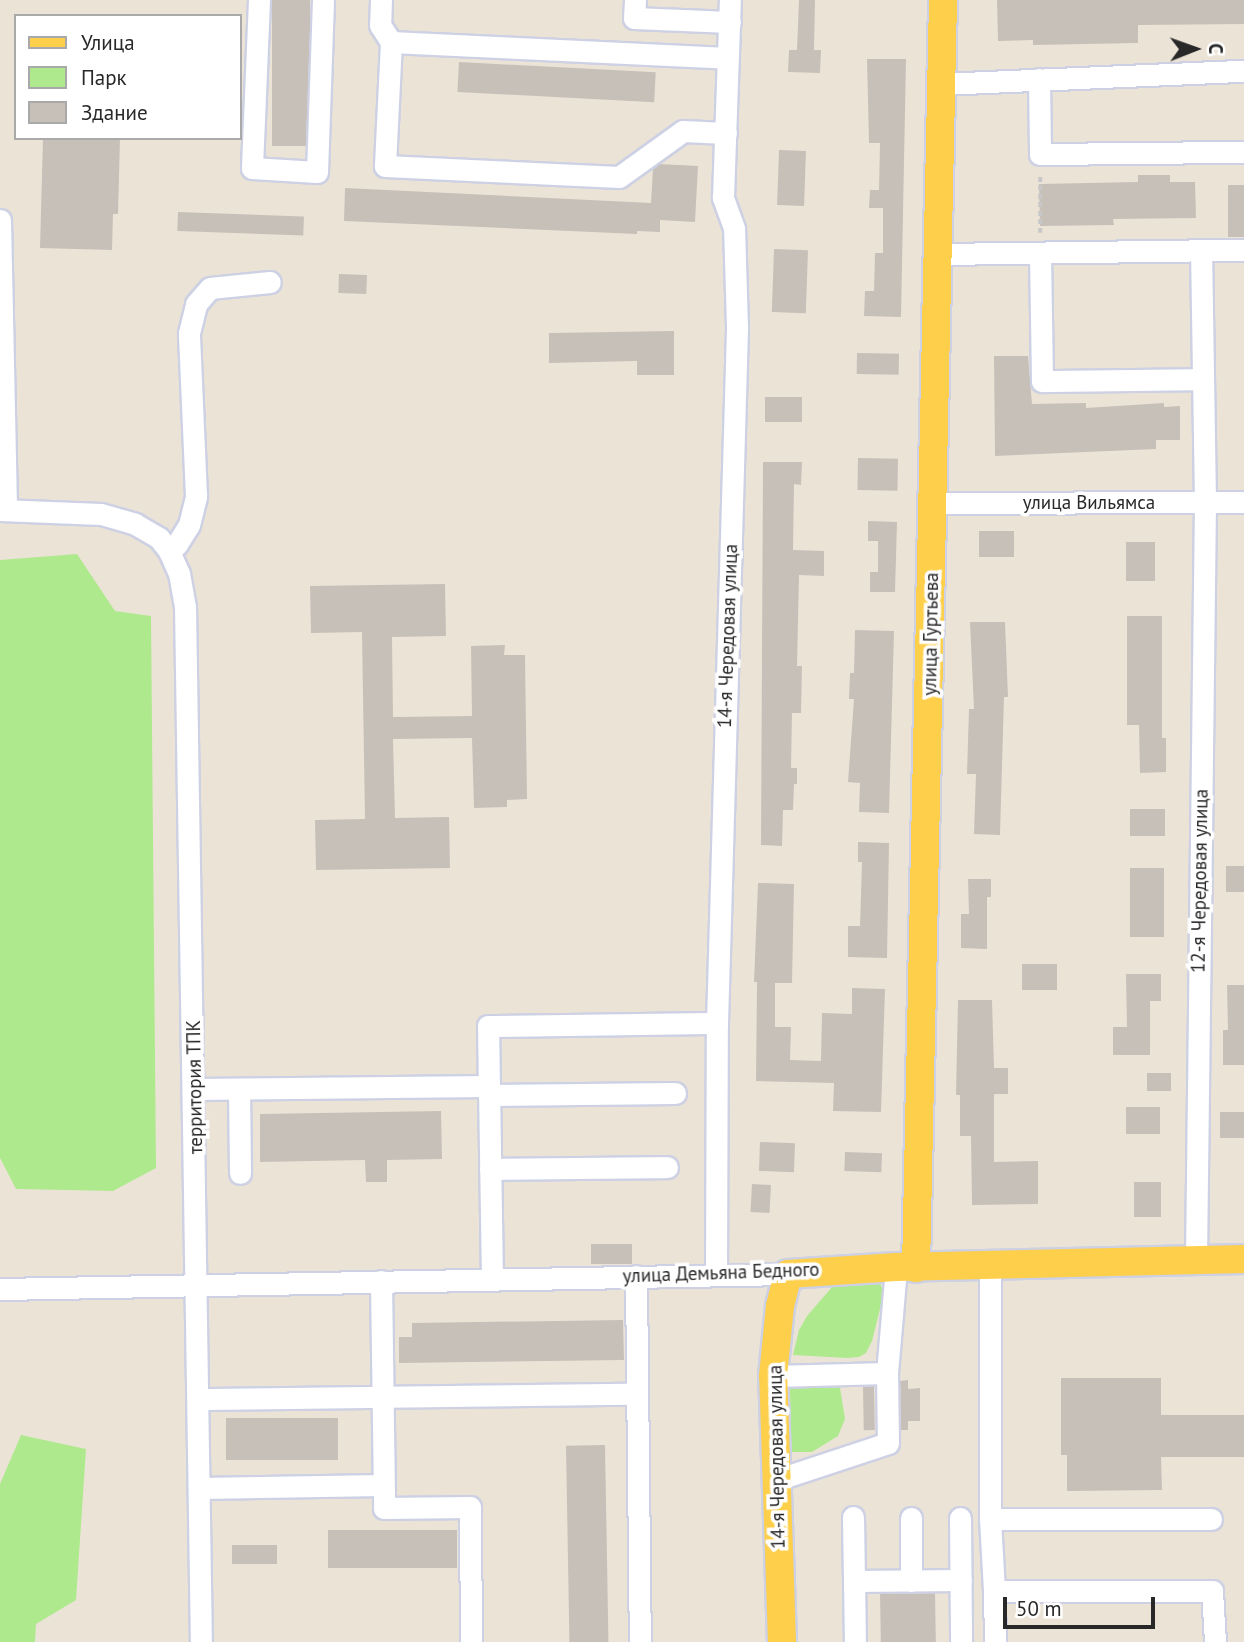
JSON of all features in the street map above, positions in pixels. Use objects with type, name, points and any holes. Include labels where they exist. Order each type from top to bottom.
[{"type":"main road","name":"улица Гуртьева","points":[[906,1267],[934,503],[943,0]]},
{"type":"main road","name":"улица Демьяна Бедного","points":[[788,1274],[906,1267],[1244,1259]]},
{"type":"main road","name":"14-я Чередовая улица","points":[[782,1642],[773,1376],[780,1306],[788,1274]]},
{"type":"street","points":[[259,0],[252,168],[317,172],[323,0]]},
{"type":"street","points":[[381,0],[380,26],[391,42],[385,166],[619,177],[683,131],[726,133]]},
{"type":"street","points":[[635,0],[634,18],[730,22]]},
{"type":"street","name":"14-я Чередовая улица","points":[[716,1274],[717,1023],[737,327],[734,228],[723,197],[730,0]]},
{"type":"street","points":[[391,42],[728,58]]},
{"type":"street","points":[[942,84],[1244,71]]},
{"type":"street","points":[[1040,79],[1040,154],[1244,152]]},
{"type":"street","points":[[0,220],[3,510],[101,513],[135,524],[164,544],[177,544],[189,524],[196,496],[189,333],[196,304],[211,288],[270,282]]},
{"type":"street","name":"12-я Чередовая улица","points":[[1196,1260],[1205,502],[1201,250]]},
{"type":"street","points":[[939,254],[1244,250]]},
{"type":"street","points":[[1040,253],[1042,381],[1203,379]]},
{"type":"street","name":"улица Вильямса","points":[[934,503],[1244,502]]},
{"type":"street","name":"территория ТПК","points":[[164,544],[179,573],[185,606],[195,1089],[201,1642]]},
{"type":"street","points":[[492,1279],[488,1026],[717,1023]]},
{"type":"street","points":[[195,1089],[675,1093]]},
{"type":"street","points":[[239,1089],[240,1173]]},
{"type":"street","points":[[490,1169],[667,1167]]},
{"type":"street","points":[[990,1265],[990,1519],[995,1642]]},
{"type":"street","points":[[776,1480],[888,1443],[887,1373],[906,1267]]},
{"type":"street","name":"улица Демьяна Бедного","points":[[0,1289],[788,1274]]},
{"type":"street","points":[[636,1276],[640,1642]]},
{"type":"street","points":[[381,1281],[384,1508],[470,1507],[471,1642]]},
{"type":"street","points":[[773,1376],[887,1373]]},
{"type":"street","points":[[198,1399],[637,1394]]},
{"type":"street","points":[[199,1488],[383,1485]]},
{"type":"street","points":[[853,1517],[855,1642]]},
{"type":"street","points":[[911,1518],[911,1581]]},
{"type":"street","points":[[960,1518],[961,1642]]},
{"type":"street","points":[[990,1519],[1211,1519]]},
{"type":"street","points":[[854,1581],[961,1580]]},
{"type":"street","points":[[994,1591],[1212,1591],[1214,1642]]},
{"type":"path","points":[[1040,154],[1040,253]]},
{"type":"green space","points":[[77,554],[115,611],[151,616],[156,1168],[113,1191],[16,1189],[0,1158],[0,560]]},
{"type":"green space","points":[[872,1278],[880,1283],[884,1293],[872,1341],[866,1353],[847,1358],[793,1355],[799,1330],[807,1316],[832,1287],[846,1279]]},
{"type":"green space","points":[[801,1383],[832,1383],[840,1388],[845,1419],[838,1436],[812,1452],[791,1452],[790,1389]]},
{"type":"green space","points":[[21,1435],[86,1449],[76,1600],[36,1624],[35,1642],[0,1642],[0,1484]]},
{"type":"building","points":[[272,0],[310,0],[310,146],[272,146]]},
{"type":"building","points":[[799,0],[815,0],[814,50],[821,50],[820,73],[788,72],[789,50],[797,50]]},
{"type":"building","points":[[997,0],[1244,0],[1244,24],[1138,25],[1138,43],[1033,45],[1033,40],[998,41]]},
{"type":"building","points":[[867,59],[906,59],[901,317],[864,316],[865,291],[874,291],[875,253],[883,253],[883,208],[869,208],[870,190],[879,190],[880,143],[869,143]]},
{"type":"building","points":[[459,62],[656,72],[654,102],[457,92]]},
{"type":"building","points":[[43,140],[120,140],[118,214],[113,214],[112,250],[40,248]]},
{"type":"building","points":[[779,150],[806,151],[804,206],[777,205]]},
{"type":"building","points":[[659,164],[698,166],[695,222],[660,220],[660,232],[637,231],[637,234],[344,221],[345,188],[651,203],[653,169]]},
{"type":"building","points":[[1138,175],[1170,175],[1170,182],[1195,182],[1196,218],[1113,219],[1114,225],[1040,226],[1039,184],[1138,182]]},
{"type":"building","points":[[1228,185],[1244,185],[1244,237],[1228,237]]},
{"type":"building","points":[[178,212],[304,216],[303,235],[177,231]]},
{"type":"building","points":[[774,249],[808,250],[806,313],[772,312]]},
{"type":"building","points":[[339,274],[367,275],[366,294],[338,293]]},
{"type":"building","points":[[674,331],[674,375],[637,375],[637,361],[549,363],[549,333]]},
{"type":"building","points":[[857,353],[899,354],[899,375],[857,374]]},
{"type":"building","points":[[994,356],[1028,356],[1032,404],[1086,403],[1086,408],[1164,403],[1164,407],[1180,406],[1180,440],[1156,440],[1156,449],[995,456]]},
{"type":"building","points":[[765,397],[802,397],[802,422],[765,422]]},
{"type":"building","points":[[858,458],[898,459],[897,491],[857,490]]},
{"type":"building","points":[[763,462],[802,462],[801,485],[794,484],[793,550],[824,551],[824,576],[799,575],[797,666],[802,666],[801,713],[792,713],[791,768],[797,768],[797,784],[794,784],[793,810],[783,810],[782,846],[761,845]]},
{"type":"building","points":[[868,521],[897,522],[895,592],[870,592],[870,572],[878,572],[878,541],[868,541]]},
{"type":"building","points":[[979,531],[1014,531],[1014,557],[979,557]]},
{"type":"building","points":[[1126,542],[1155,542],[1155,581],[1126,581]]},
{"type":"building","points":[[445,584],[446,636],[392,637],[393,717],[472,716],[471,646],[505,645],[504,655],[525,655],[527,799],[507,800],[507,807],[474,808],[472,738],[393,739],[395,818],[449,817],[450,868],[316,870],[315,820],[365,819],[362,632],[311,633],[310,586]]},
{"type":"building","points":[[1127,616],[1162,616],[1162,738],[1166,738],[1166,772],[1140,773],[1139,725],[1127,725]]},
{"type":"building","points":[[970,622],[1005,622],[1008,697],[1004,697],[1000,835],[974,834],[976,774],[967,774],[969,709],[974,709]]},
{"type":"building","points":[[855,630],[894,631],[889,813],[859,812],[860,783],[848,782],[854,699],[849,699],[850,673],[854,673]]},
{"type":"building","points":[[1130,809],[1165,809],[1165,836],[1130,836]]},
{"type":"building","points":[[858,842],[889,843],[887,958],[848,957],[848,926],[860,926],[862,862],[858,862]]},
{"type":"building","points":[[1226,866],[1244,866],[1244,892],[1226,892]]},
{"type":"building","points":[[1130,868],[1164,868],[1164,937],[1130,937]]},
{"type":"building","points":[[968,879],[991,879],[991,897],[987,897],[987,949],[961,948],[961,914],[969,914]]},
{"type":"building","points":[[758,883],[794,884],[792,983],[775,983],[775,1027],[791,1027],[790,1060],[821,1061],[822,1013],[852,1014],[852,988],[885,989],[881,1112],[833,1111],[834,1083],[756,1081],[757,982],[754,982]]},
{"type":"building","points":[[1022,964],[1057,964],[1057,990],[1022,990]]},
{"type":"building","points":[[1126,974],[1161,974],[1161,1001],[1150,1001],[1150,1055],[1113,1055],[1113,1027],[1127,1027]]},
{"type":"building","points":[[1227,985],[1244,985],[1244,1065],[1223,1065],[1223,1030],[1228,1030]]},
{"type":"building","points":[[958,1000],[992,1000],[994,1068],[1008,1068],[1008,1094],[994,1094],[994,1162],[1038,1161],[1038,1204],[972,1205],[971,1136],[960,1136],[960,1095],[956,1095]]},
{"type":"building","points":[[1147,1073],[1171,1073],[1171,1091],[1147,1091]]},
{"type":"building","points":[[1126,1107],[1160,1107],[1160,1134],[1126,1134]]},
{"type":"building","points":[[441,1111],[442,1159],[387,1160],[387,1182],[366,1182],[365,1160],[260,1162],[260,1114]]},
{"type":"building","points":[[1220,1112],[1244,1112],[1244,1138],[1220,1138]]},
{"type":"building","points":[[760,1142],[795,1143],[794,1172],[759,1171]]},
{"type":"building","points":[[845,1152],[882,1153],[881,1172],[844,1171]]},
{"type":"building","points":[[1134,1182],[1161,1182],[1161,1217],[1134,1217]]},
{"type":"building","points":[[752,1184],[771,1185],[770,1213],[751,1212]]},
{"type":"building","points":[[591,1244],[632,1244],[632,1264],[591,1264]]},
{"type":"building","points":[[623,1320],[624,1360],[399,1363],[399,1337],[412,1337],[412,1323]]},
{"type":"building","points":[[1061,1378],[1161,1378],[1161,1415],[1244,1415],[1244,1457],[1161,1457],[1162,1490],[1067,1491],[1067,1455],[1061,1455]]},
{"type":"building","points":[[908,1380],[908,1389],[920,1388],[920,1421],[908,1421],[908,1430],[901,1430],[900,1381]]},
{"type":"building","points":[[863,1386],[874,1386],[875,1430],[864,1430]]},
{"type":"building","points":[[226,1418],[338,1418],[338,1460],[226,1460]]},
{"type":"building","points":[[605,1445],[608,1642],[569,1642],[566,1446]]},
{"type":"building","points":[[328,1530],[457,1530],[457,1568],[328,1568]]},
{"type":"building","points":[[232,1545],[277,1545],[277,1564],[232,1564]]},
{"type":"building","points":[[935,1593],[936,1642],[881,1642],[880,1594]]}]
